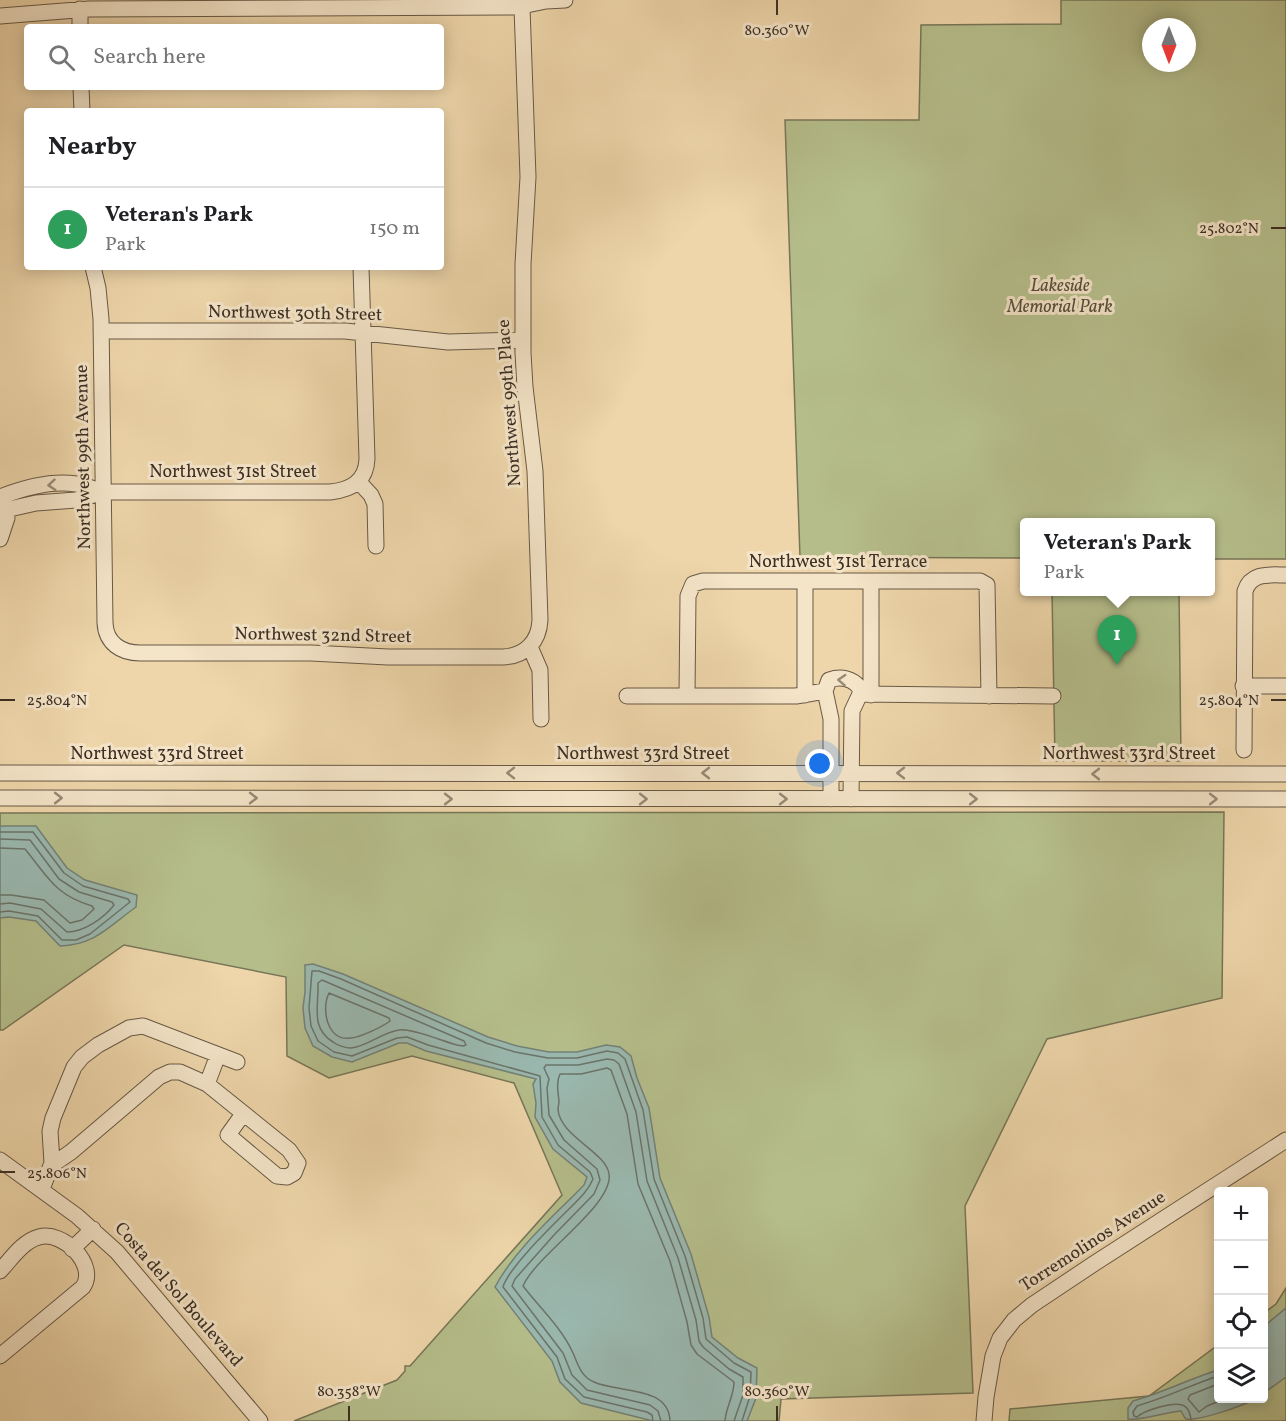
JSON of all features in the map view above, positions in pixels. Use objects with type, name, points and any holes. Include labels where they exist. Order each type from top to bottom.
[{"type":"street","points":[[0,16],[80,9],[522,7],[546,1],[565,0]]},
{"type":"street","name":"Northwest 99th Place","points":[[522,7],[528,177],[524,257],[525,387],[536,481],[540,620],[536,639],[530,647]]},
{"type":"street","points":[[80,9],[80,24]]},
{"type":"street","points":[[81,90],[82,108]]},
{"type":"street","name":"Northwest 99th Avenue","points":[[94,270],[99,288],[101,331],[105,623],[106,633],[114,644]]},
{"type":"street","points":[[361,270],[367,459],[364,473],[358,481],[372,495],[375,504],[376,546]]},
{"type":"street","name":"Northwest 30th Street","points":[[101,331],[363,332],[448,342],[524,340]]},
{"type":"street","name":"Northwest 31st Street","points":[[2,502],[36,503],[76,500],[104,492],[330,492],[349,489],[358,481]]},
{"type":"street","points":[[0,539],[6,526],[2,502]]},
{"type":"street","points":[[1244,750],[1246,588],[1256,576],[1286,575]]},
{"type":"street","name":"Northwest 31st Terrace","points":[[687,696],[688,596],[691,586],[704,581],[980,581],[986,584],[989,590],[989,696]]},
{"type":"street","points":[[805,581],[805,695]]},
{"type":"street","points":[[851,799],[851,773],[862,699],[871,581]]},
{"type":"street","name":"Northwest 32nd Street","points":[[114,644],[127,652],[140,653],[311,653],[387,657],[509,657],[520,654],[530,647]]},
{"type":"street","points":[[530,647],[540,670],[542,719]]},
{"type":"street","points":[[831,799],[831,719],[825,691],[829,681],[844,678],[858,684],[862,699]]},
{"type":"street","points":[[1244,686],[1286,686]]},
{"type":"street","points":[[627,696],[805,695],[825,691]]},
{"type":"street","points":[[828,707],[862,699],[1053,696]]},
{"type":"street","name":"Northwest 33rd Street","points":[[0,773],[1286,774]]},
{"type":"street","points":[[0,798],[1286,799]]},
{"type":"street","points":[[42,1189],[52,1165],[50,1131],[55,1111],[78,1061],[98,1045],[129,1028],[143,1026],[237,1062]]},
{"type":"street","points":[[207,1084],[218,1055]]},
{"type":"street","points":[[52,1165],[71,1152],[164,1074],[180,1072],[207,1084],[294,1154],[298,1163],[294,1173],[287,1177],[277,1176],[228,1135],[243,1114]]},
{"type":"street","name":"Torremolinos Avenue","points":[[984,1421],[993,1356],[1000,1338],[1014,1320],[1086,1268],[1286,1140]]},
{"type":"street","name":"Costa del Sol Boulevard","points":[[0,1160],[93,1229],[136,1272],[261,1421]]},
{"type":"street","points":[[72,1249],[93,1229]]},
{"type":"street","points":[[0,1271],[21,1248],[38,1237],[55,1237],[72,1249],[87,1267],[88,1276],[83,1287],[0,1356]]},
{"type":"green space","name":"Lakeside Memorial Park","points":[[1061,0],[1286,0],[1286,559],[1215,559],[1215,518],[1020,518],[1020,558],[800,557],[785,120],[919,120],[921,25],[1061,24]]},
{"type":"green space","points":[[1052,596],[1179,596],[1181,761],[1055,761]]},
{"type":"green space","points":[[1224,812],[1222,998],[1047,1039],[965,1206],[973,1393],[781,1399],[779,1421],[294,1421],[397,1380],[405,1371],[405,1366],[410,1366],[562,1195],[514,1083],[412,1056],[329,1078],[287,1056],[286,977],[124,945],[0,1030],[0,813]]},
{"type":"green space","points":[[1286,1288],[1286,1421],[1009,1421],[1010,1409],[1149,1396],[1214,1348],[1214,1403],[1268,1403],[1268,1310],[1276,1304]]},
{"type":"water","points":[[0,826],[36,826],[67,868],[85,880],[137,895],[136,907],[92,938],[72,945],[60,946],[36,921],[0,918]]},
{"type":"water","points":[[313,964],[343,974],[488,1037],[517,1046],[549,1052],[577,1052],[606,1045],[620,1047],[631,1056],[649,1108],[660,1178],[691,1254],[709,1317],[712,1337],[738,1358],[757,1368],[756,1398],[747,1421],[653,1421],[581,1403],[560,1382],[552,1361],[495,1287],[513,1259],[584,1185],[587,1177],[553,1149],[535,1117],[536,1103],[533,1084],[536,1079],[426,1051],[407,1043],[399,1043],[352,1062],[332,1057],[313,1046],[305,1028],[303,1008],[305,965]]},
{"type":"water","points":[[1286,1308],[1286,1377],[1268,1390],[1268,1349],[1268,1323]]},
{"type":"water","points":[[1214,1372],[1214,1403],[1245,1403],[1201,1418],[1186,1419],[1181,1411],[1128,1419],[1128,1408],[1133,1401]]},
{"type":"place","name":"Veteran's Park","points":[[1117,665]]}]
